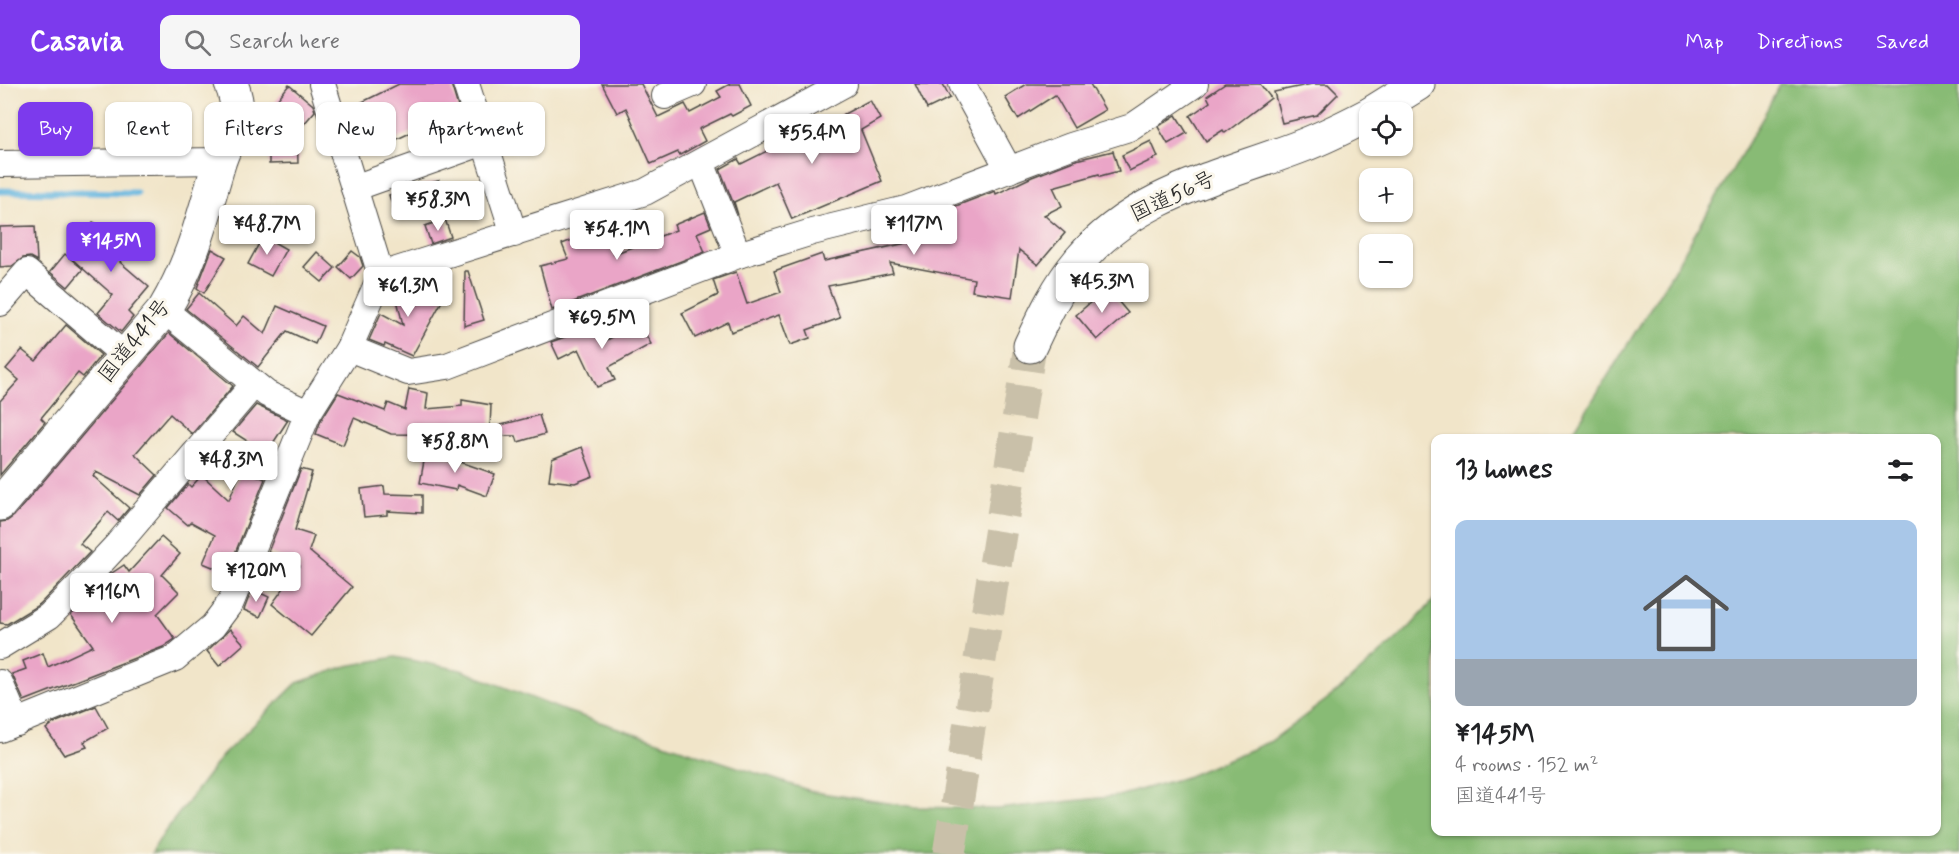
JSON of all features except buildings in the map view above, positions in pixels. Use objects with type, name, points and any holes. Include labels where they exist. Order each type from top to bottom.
[{"type":"highway","name":"国道56号","points":[[1389,102],[1418,84]]},
{"type":"highway","name":"国道441号","points":[[0,504],[164,310],[188,264],[237,113],[239,86]]},
{"type":"highway","name":"国道56号","points":[[1030,346],[1051,300],[1080,260],[1123,220],[1183,188],[1301,147],[1359,119]]},
{"type":"street","points":[[0,683],[8,726],[175,658],[213,626],[231,602],[308,413],[349,348],[381,275],[322,84]]},
{"type":"street","points":[[465,84],[471,102]]},
{"type":"street","points":[[666,96],[693,84]]},
{"type":"street","points":[[381,275],[645,192],[844,84]]},
{"type":"street","points":[[962,84],[1009,170]]},
{"type":"street","points":[[349,348],[408,372],[447,366],[738,255],[812,232],[906,209],[1071,146],[1132,127],[1195,84]]},
{"type":"street","points":[[354,188],[444,156]]},
{"type":"street","points":[[489,156],[514,234]]},
{"type":"street","points":[[0,164],[220,161]]},
{"type":"street","points":[[701,162],[738,255]]},
{"type":"street","points":[[1,299],[27,273],[125,356]]},
{"type":"street","points":[[164,310],[267,394],[308,413]]},
{"type":"street","points":[[0,646],[49,616],[77,588],[118,544],[254,384]]},
{"type":"green space","points":[[1780,84],[1959,84],[1959,854],[151,854],[222,756],[297,683],[347,666],[395,657],[461,670],[560,709],[814,792],[915,807],[997,809],[1118,796],[1186,777],[1271,741],[1338,691],[1409,628],[1431,603],[1431,836],[1941,836],[1941,434],[1572,434],[1671,275],[1761,121]]},
{"type":"waterway","points":[[0,191],[136,193]]},
{"type":"tunnel","points":[[949,854],[1030,346]]}]
